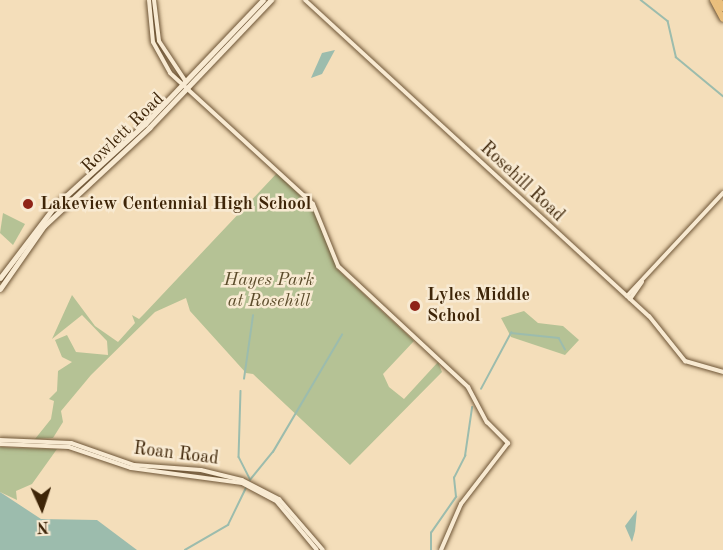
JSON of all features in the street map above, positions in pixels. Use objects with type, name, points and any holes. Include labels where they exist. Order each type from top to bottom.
[{"type":"main road","name":"Rowlett Road","points":[[186,86],[263,0]]},
{"type":"main road","name":"Rowlett Road","points":[[0,289],[60,210],[271,0]]},
{"type":"main road","points":[[713,0],[723,19]]},
{"type":"main road","points":[[719,0],[723,8]]},
{"type":"main road","points":[[256,7],[260,12]]},
{"type":"main road","name":"Rowlett Road","points":[[0,278],[55,206],[81,188]]},
{"type":"main road","points":[[55,206],[60,210]]},
{"type":"street","points":[[148,0],[149,21],[160,58],[186,86],[313,204],[338,266],[468,387],[487,423],[508,443],[461,504],[441,550]]},
{"type":"street","points":[[154,0],[155,20],[165,55],[186,86]]},
{"type":"street","name":"Rosehill Road","points":[[305,0],[668,335],[685,361],[723,372]]},
{"type":"street","points":[[149,21],[155,20]]},
{"type":"street","points":[[629,298],[723,194]]},
{"type":"street","name":"Roan Road","points":[[0,442],[69,447],[131,468],[242,483],[277,502],[317,550]]},
{"type":"street","name":"Roan Road","points":[[14,443],[70,443],[134,465],[201,470],[243,480],[279,499],[323,550]]},
{"type":"green space","name":"Hayes Park at Rosehill","points":[[277,173],[318,213],[337,269],[414,341],[383,374],[389,387],[404,399],[438,362],[442,372],[350,465],[253,374],[246,373],[190,311],[186,298],[155,312],[91,375],[61,411],[63,422],[53,438],[35,439],[51,419],[54,401],[49,399],[57,391],[58,371],[72,362],[62,357],[55,340],[67,335],[76,352],[108,355],[107,341],[82,315],[52,339],[72,295],[95,326],[118,342],[135,323],[132,315],[139,319]]},
{"type":"green space","points":[[3,213],[25,224],[13,245],[0,233]]},
{"type":"green space","points":[[524,311],[538,323],[563,326],[579,340],[565,355],[511,337],[501,318]]},
{"type":"green space","points":[[0,447],[57,449],[32,484],[16,491],[17,500],[0,492]]},
{"type":"shaded area","points":[[335,50],[322,74],[311,78],[322,53]]},
{"type":"shaded area","points":[[0,492],[41,519],[97,520],[137,550],[0,550]]},
{"type":"shaded area","points":[[637,510],[635,531],[632,542],[625,526]]},
{"type":"waterway","points":[[641,0],[668,21],[676,57],[723,96]]},
{"type":"waterway","points":[[244,379],[253,316]]},
{"type":"waterway","points":[[481,389],[511,333],[559,338],[565,349]]},
{"type":"waterway","points":[[250,480],[273,452],[342,335]]},
{"type":"waterway","points":[[241,391],[239,457],[250,479]]},
{"type":"waterway","points":[[431,550],[431,533],[456,497],[454,478],[465,456],[472,408]]},
{"type":"waterway","points":[[185,550],[228,525],[246,488]]},
{"type":"place","name":"Lakeview Centennial High School","points":[[28,204]]},
{"type":"place","name":"Lyles Middle School","points":[[415,306]]}]
